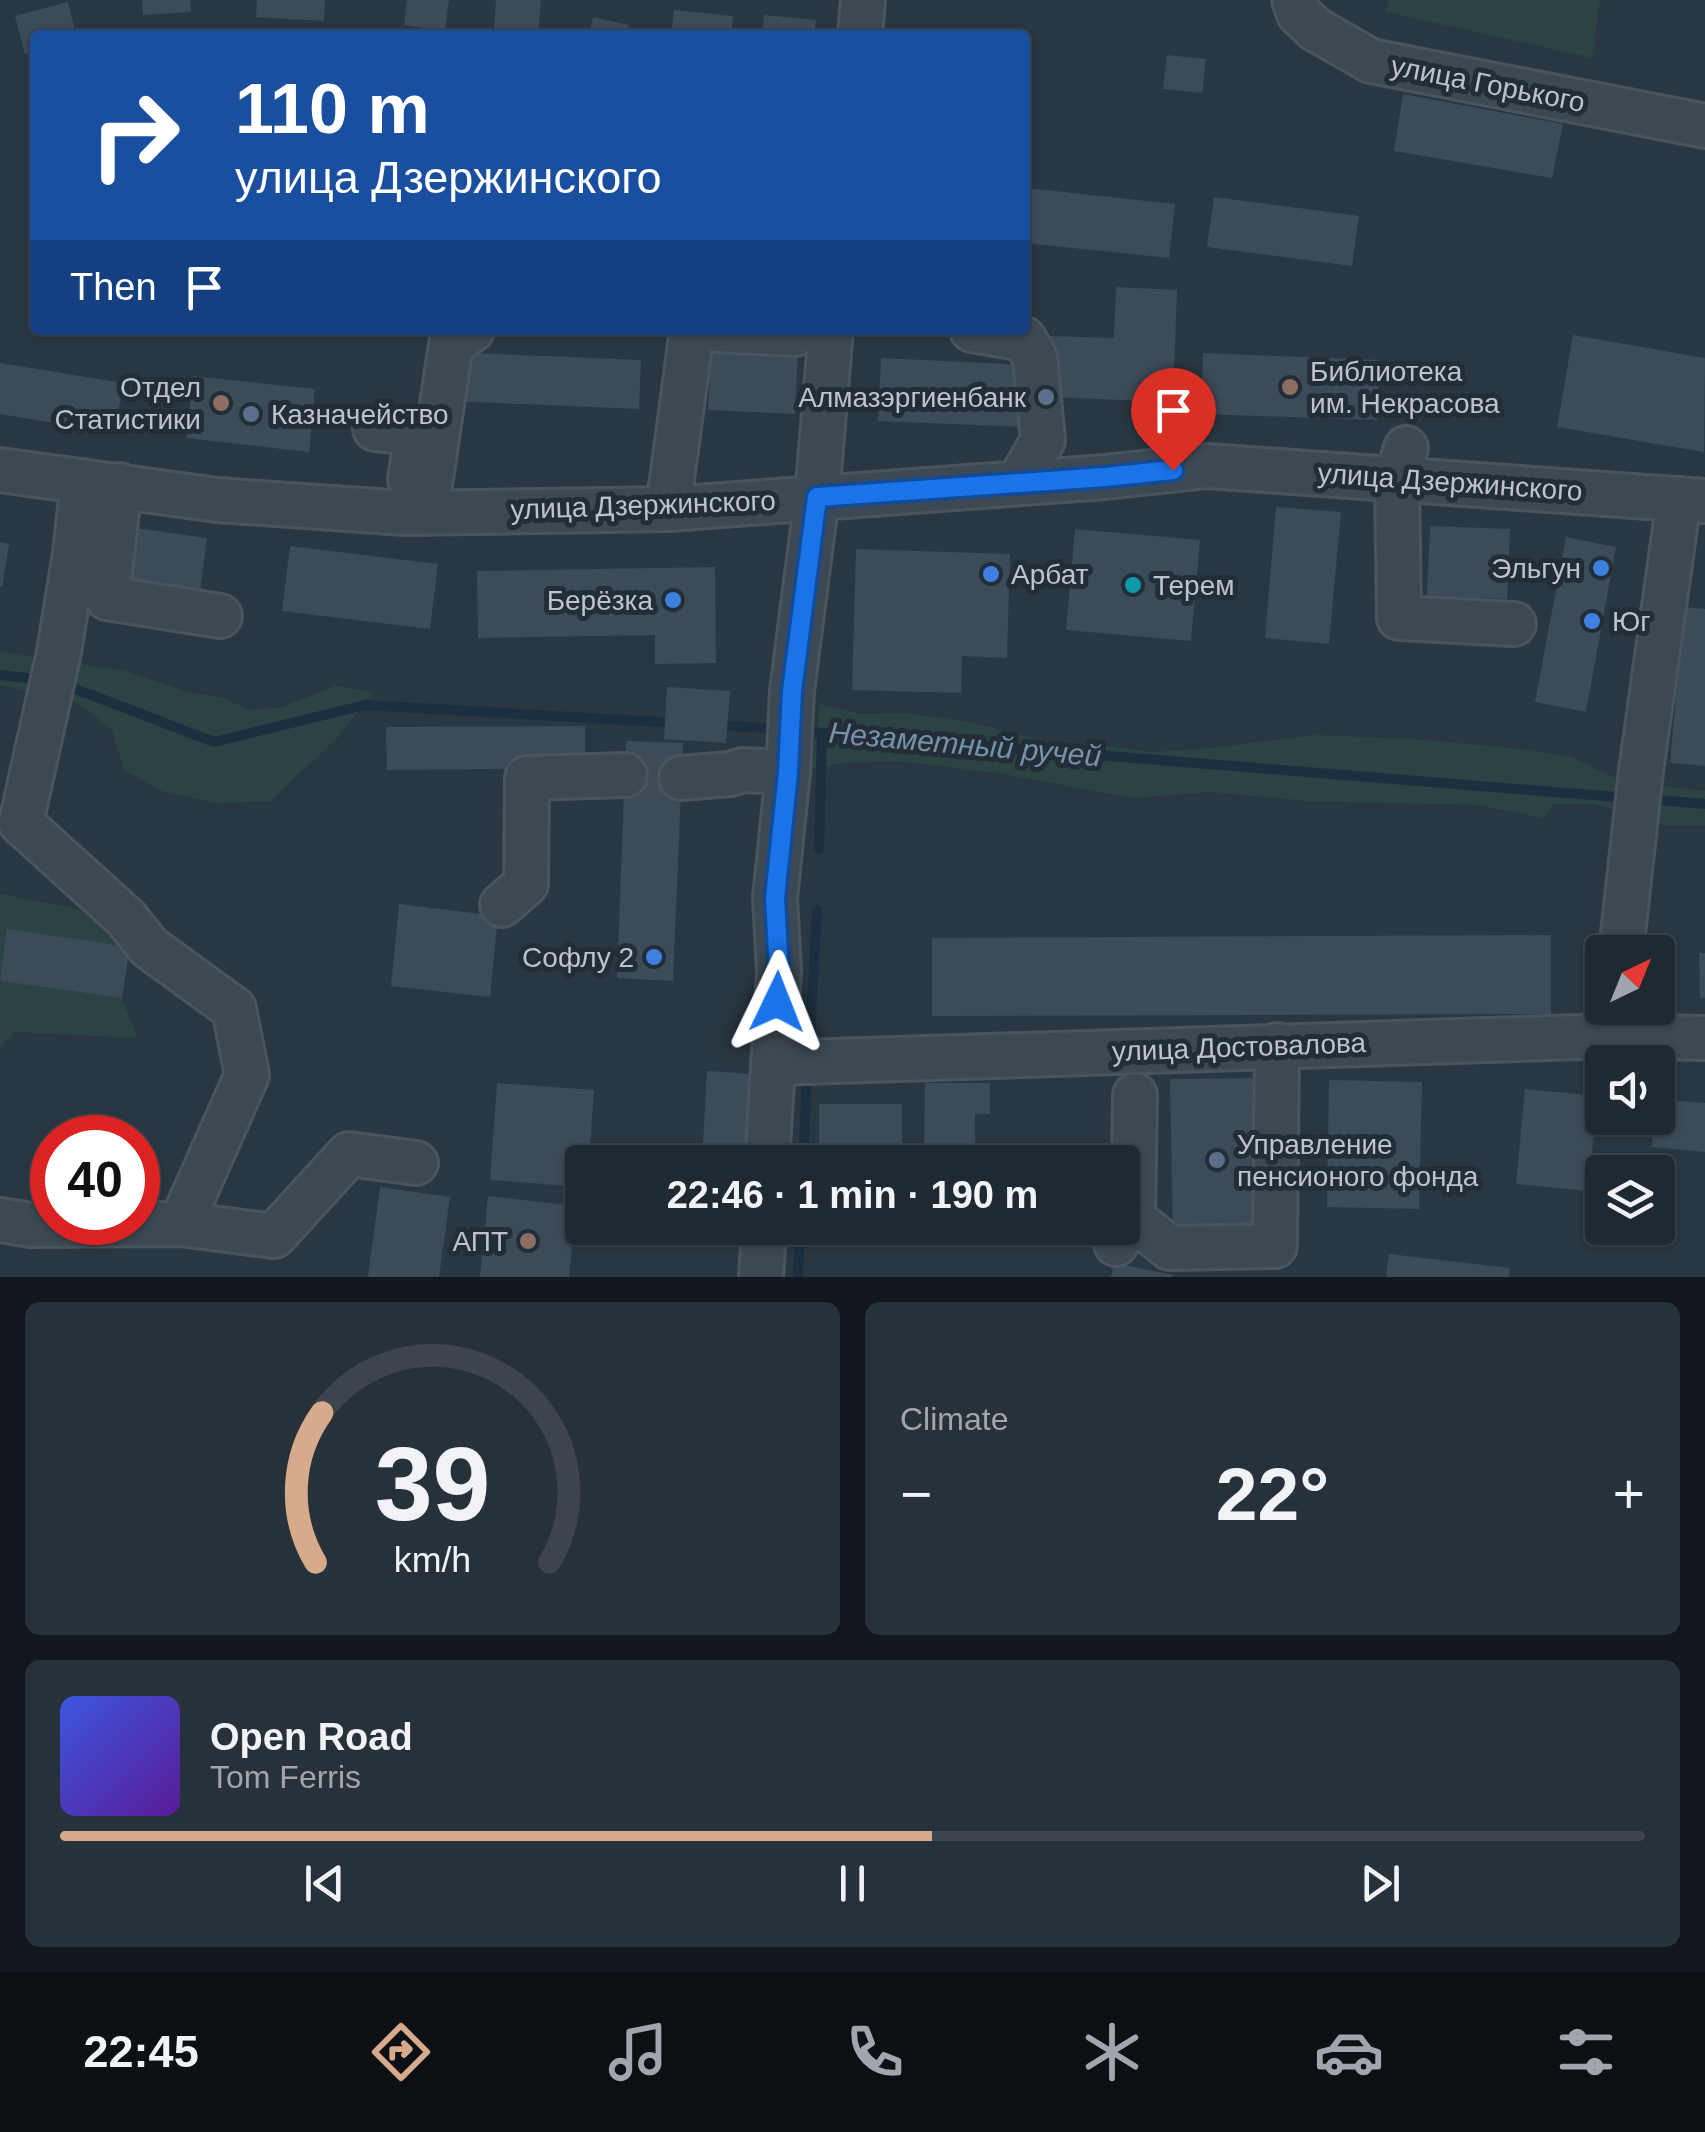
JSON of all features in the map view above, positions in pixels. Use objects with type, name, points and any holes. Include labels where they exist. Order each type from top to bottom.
[{"type":"street","points":[[860,30],[863,0]]},
{"type":"street","name":"улица Горького","points":[[1294,0],[1300,14],[1315,28],[1371,62],[1705,126]]},
{"type":"street","points":[[415,512],[452,344],[465,335]]},
{"type":"street","points":[[668,509],[691,335]]},
{"type":"street","points":[[769,1145],[779,971],[775,898],[792,691],[817,497],[813,335]]},
{"type":"street","points":[[998,335],[1024,340],[1035,358],[1043,440],[1018,482]]},
{"type":"street","points":[[374,430],[417,433],[415,512]]},
{"type":"street","points":[[1401,463],[1399,618],[1514,624]]},
{"type":"street","name":"улица Дзержинского","points":[[0,470],[217,500],[415,512],[668,509],[1208,466],[1401,463],[1692,500]]},
{"type":"street","points":[[101,483],[107,598],[220,616]]},
{"type":"street","points":[[101,483],[74,553],[58,652],[21,823],[126,918],[149,948],[234,1009],[247,1075],[182,1224]]},
{"type":"street","points":[[1623,935],[1641,771],[1692,500]]},
{"type":"street","points":[[681,778],[730,774],[788,757]]},
{"type":"street","points":[[502,905],[526,884],[527,778],[625,775]]},
{"type":"street","name":"улица Достовалова","points":[[773,1063],[1277,1045],[1585,1024]]},
{"type":"street","name":"улица Достовалова","points":[[1631,1025],[1705,1038]]},
{"type":"street","points":[[1135,1096],[1125,1231],[1170,1248],[1275,1246],[1277,1045]]},
{"type":"street","points":[[0,1220],[31,1225],[182,1224],[274,1236],[349,1154],[416,1162]]},
{"type":"street","points":[[762,1277],[763,1245]]},
{"type":"green space","points":[[1389,0],[1600,0],[1592,58],[1386,12]]},
{"type":"green space","points":[[0,652],[124,671],[188,692],[223,698],[250,710],[282,707],[335,686],[374,692],[338,737],[270,801],[215,803],[162,791],[124,770],[112,730],[79,704],[0,685]]},
{"type":"green space","points":[[820,704],[860,714],[906,713],[969,722],[1054,743],[1151,752],[1316,735],[1413,739],[1570,756],[1620,781],[1705,791],[1705,825],[1663,825],[1596,804],[1554,804],[1544,818],[1479,805],[1308,801],[1210,792],[1133,798],[998,773],[898,761],[843,763],[811,769]]},
{"type":"green space","points":[[0,894],[126,918],[130,947],[7,930],[0,977]]},
{"type":"green space","points":[[0,981],[122,998],[137,1038],[15,1032],[0,1047]]},
{"type":"building","points":[[142,0],[190,0],[191,12],[143,15]]},
{"type":"building","points":[[257,0],[325,0],[324,21],[256,17]]},
{"type":"building","points":[[407,0],[449,0],[445,30],[404,25]]},
{"type":"building","points":[[496,0],[541,0],[538,30],[494,29]]},
{"type":"building","points":[[68,2],[75,30],[30,30],[30,52],[25,54],[15,16]]},
{"type":"building","points":[[674,10],[733,16],[732,30],[672,30]]},
{"type":"building","points":[[764,15],[816,20],[815,30],[762,30]]},
{"type":"building","points":[[593,17],[629,25],[628,30],[590,30]]},
{"type":"building","points":[[1167,55],[1206,59],[1202,93],[1163,89]]},
{"type":"building","points":[[1403,94],[1563,124],[1552,178],[1394,151]]},
{"type":"building","points":[[1030,188],[1175,204],[1169,258],[1030,244]]},
{"type":"building","points":[[1214,197],[1359,216],[1352,266],[1207,247]]},
{"type":"building","points":[[1116,287],[1177,290],[1173,402],[1046,397],[1049,336],[1114,338]]},
{"type":"building","points":[[1573,335],[1705,358],[1704,452],[1557,427]]},
{"type":"building","points":[[711,347],[798,352],[795,414],[708,410]]},
{"type":"building","points":[[451,352],[641,360],[639,409],[449,401]]},
{"type":"building","name":"Библиотека им. Некрасова","points":[[1203,353],[1379,360],[1377,420],[1201,414]]},
{"type":"building","points":[[881,358],[1028,365],[1025,427],[878,421]]},
{"type":"building","points":[[0,363],[123,383],[115,433],[0,414]]},
{"type":"building","name":"Казначейство","points":[[193,376],[315,389],[309,452],[186,438]]},
{"type":"building","points":[[1276,507],[1341,512],[1329,644],[1265,638]]},
{"type":"building","points":[[1430,526],[1510,529],[1507,599],[1427,596]]},
{"type":"building","points":[[136,528],[207,538],[200,591],[129,581]]},
{"type":"building","name":"Терем","points":[[1075,529],[1200,540],[1191,641],[1066,630]]},
{"type":"building","points":[[1566,537],[1616,547],[1586,712],[1535,702]]},
{"type":"building","points":[[0,542],[9,544],[2,587],[0,586]]},
{"type":"building","points":[[290,546],[438,564],[430,629],[282,611]]},
{"type":"building","points":[[856,549],[1010,554],[1007,658],[962,656],[961,693],[852,690]]},
{"type":"building","points":[[715,567],[716,663],[655,664],[655,635],[478,638],[477,571]]},
{"type":"building","points":[[1684,607],[1705,609],[1705,766],[1670,763]]},
{"type":"building","points":[[667,687],[730,691],[726,743],[664,739]]},
{"type":"building","points":[[585,726],[585,768],[387,770],[386,727]]},
{"type":"building","points":[[626,741],[683,743],[673,981],[617,978]]},
{"type":"building","points":[[399,904],[498,916],[490,997],[391,986]]},
{"type":"building","points":[[7,929],[130,947],[122,998],[0,981]]},
{"type":"building","points":[[1551,935],[1551,1014],[932,1016],[932,938]]},
{"type":"building","points":[[1699,953],[1705,953],[1705,998],[1700,998]]},
{"type":"building","points":[[707,1071],[754,1074],[749,1145],[703,1145]]},
{"type":"building","name":"Управление пенсионого фонда","points":[[1262,1078],[1264,1241],[1173,1242],[1170,1079]]},
{"type":"building","points":[[1329,1080],[1422,1082],[1419,1209],[1327,1207]]},
{"type":"building","points":[[497,1083],[594,1090],[590,1145],[565,1145],[565,1186],[490,1180]]},
{"type":"building","points":[[925,1083],[990,1083],[990,1114],[975,1114],[975,1145],[924,1145]]},
{"type":"building","points":[[1525,1089],[1585,1095],[1585,1135],[1594,1135],[1592,1155],[1585,1155],[1585,1191],[1516,1184]]},
{"type":"building","points":[[1675,1100],[1705,1103],[1705,1152],[1652,1147],[1653,1135],[1675,1135]]},
{"type":"building","points":[[819,1104],[902,1104],[902,1145],[819,1145]]},
{"type":"building","name":"АПТ","points":[[380,1187],[450,1197],[439,1277],[368,1277]]},
{"type":"building","name":"АПТ","points":[[488,1196],[565,1205],[565,1245],[572,1245],[569,1277],[480,1277]]},
{"type":"building","points":[[1389,1254],[1510,1268],[1509,1277],[1386,1277]]},
{"type":"building","points":[[1114,1263],[1173,1275],[1173,1277],[1111,1277]]},
{"type":"waterway","name":"Незаметный ручей","points":[[0,675],[43,680]]},
{"type":"waterway","name":"Незаметный ручей","points":[[60,683],[214,742],[365,705],[677,723]]},
{"type":"waterway","name":"Незаметный ручей","points":[[714,725],[782,729]]},
{"type":"waterway","name":"Незаметный ручей","points":[[799,731],[1629,798]]},
{"type":"waterway","points":[[819,850],[822,733]]},
{"type":"waterway","name":"Незаметный ручей","points":[[1646,799],[1705,804]]},
{"type":"waterway","points":[[810,1036],[817,910]]},
{"type":"waterway","points":[[804,1145],[807,1076]]},
{"type":"waterway","points":[[798,1277],[799,1245]]},
{"type":"tunnel","points":[[625,775],[681,778]]},
{"type":"place","name":"Библиотека им. Некрасова","points":[[1290,387]]},
{"type":"place","name":"Алмазэргиенбанк","points":[[1046,397]]},
{"type":"place","name":"Отдел Статистики","points":[[221,403]]},
{"type":"place","name":"Казначейство","points":[[251,414]]},
{"type":"place","name":"Эльгун","points":[[1601,568]]},
{"type":"place","name":"Арбат","points":[[991,574]]},
{"type":"place","name":"Терем","points":[[1133,585]]},
{"type":"place","name":"Берёзка","points":[[673,600]]},
{"type":"place","name":"Юг","points":[[1592,621]]},
{"type":"place","name":"Софлу 2","points":[[654,957]]},
{"type":"place","name":"Управление пенсионого фонда","points":[[1217,1160]]},
{"type":"place","name":"АПТ","points":[[528,1241]]},
{"type":"route","points":[[777,1002],[775,898],[792,691],[817,497],[1173,470]]}]
